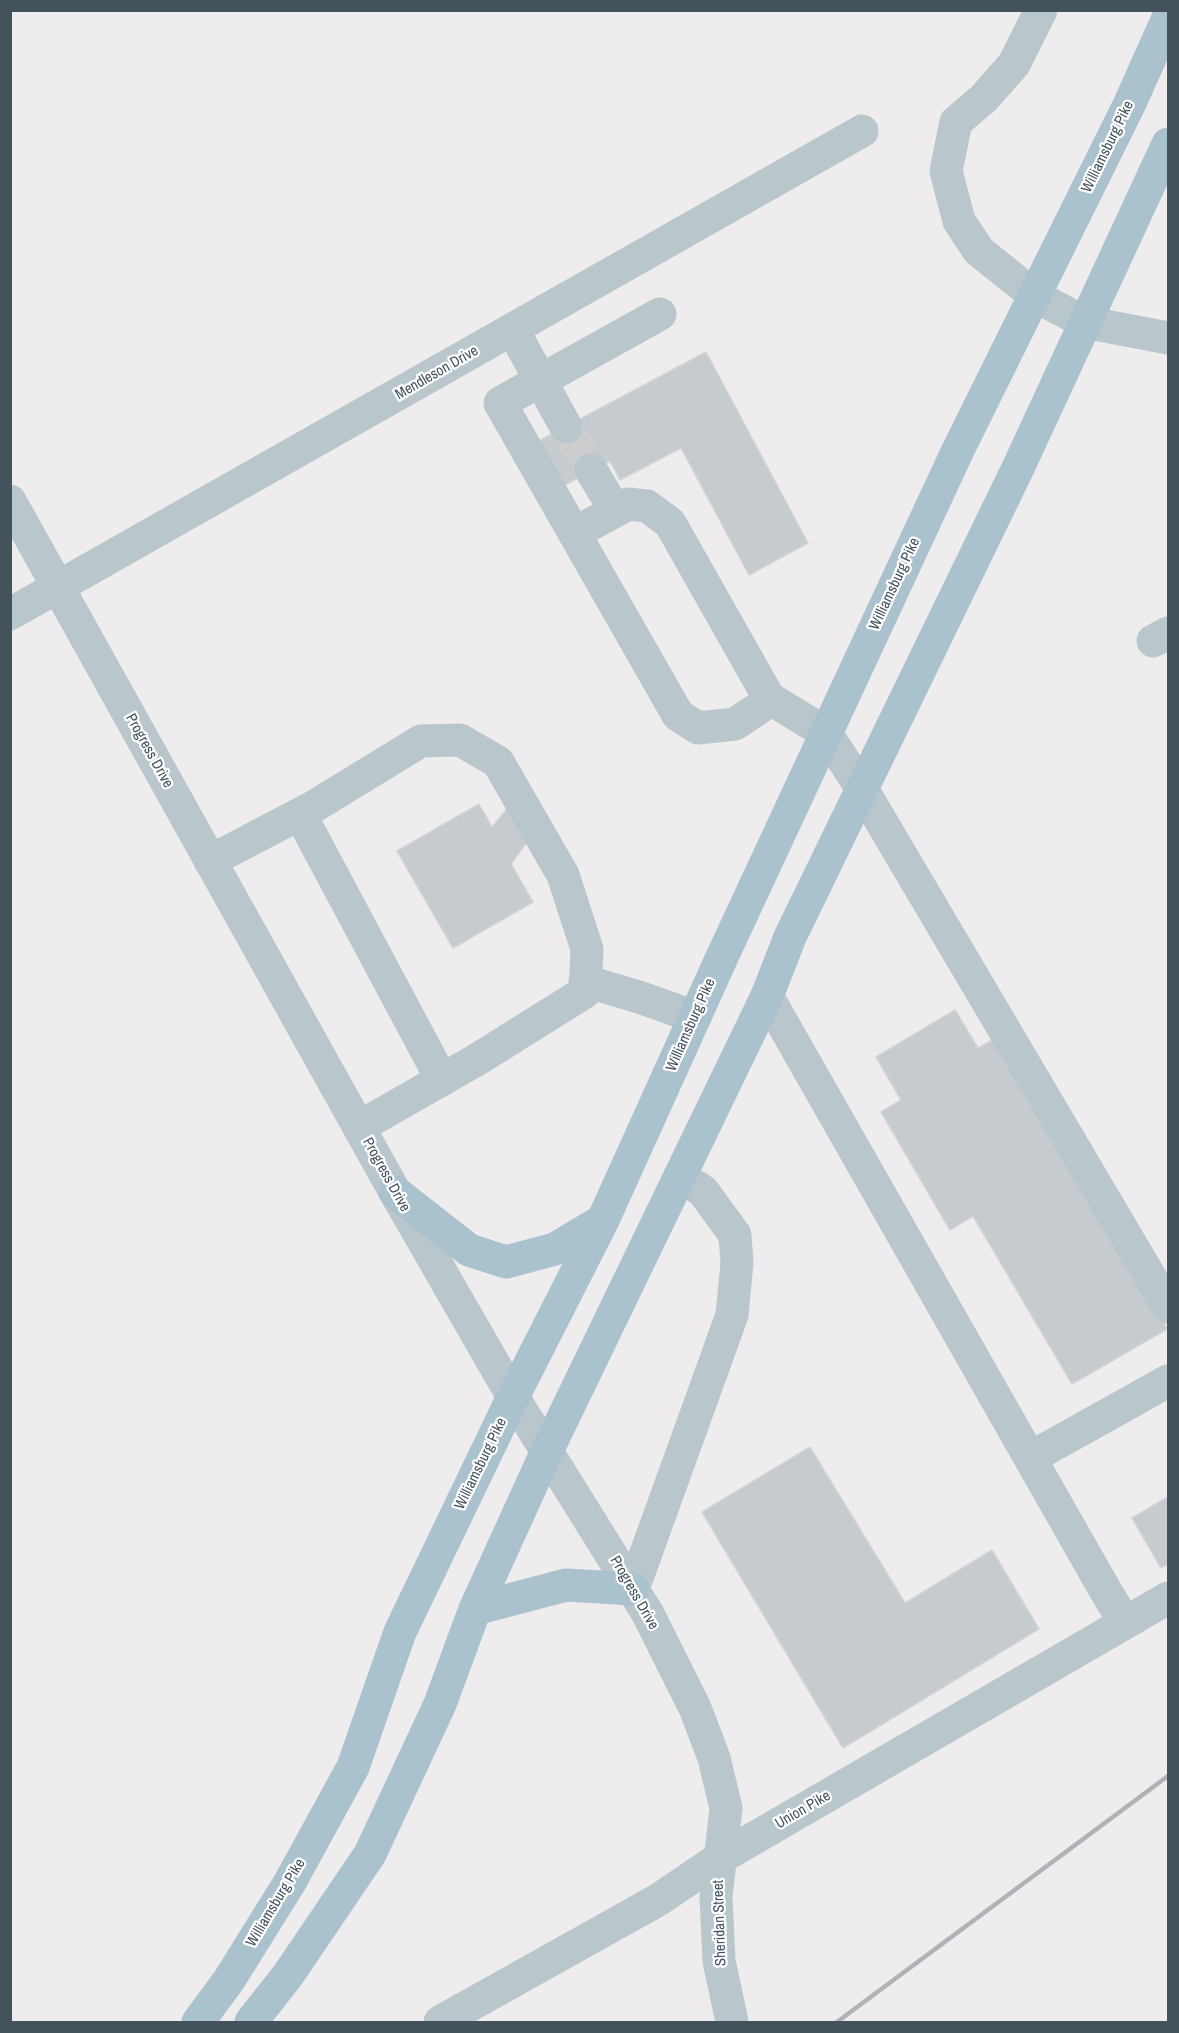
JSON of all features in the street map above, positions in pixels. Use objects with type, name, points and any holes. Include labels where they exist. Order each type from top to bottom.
[{"type":"main road","name":"Williamsburg Pike","points":[[198,2022],[229,1980],[284,1892],[353,1767],[400,1632],[513,1397],[603,1220],[958,450],[1130,103],[1168,18]]},
{"type":"main road","points":[[251,2022],[288,1975],[370,1854],[440,1704],[475,1609],[547,1451],[767,996],[790,938],[1012,478],[1168,144]]},
{"type":"main road","points":[[395,1192],[469,1250],[506,1262],[555,1249],[603,1220]]},
{"type":"main road","points":[[475,1609],[566,1585],[633,1589]]},
{"type":"street","points":[[1041,10],[1014,64],[984,98],[956,122],[946,171],[959,221],[979,251],[1035,296],[1084,322],[1168,338]]},
{"type":"street","name":"Mendleson Drive","points":[[10,614],[862,131]]},
{"type":"street","points":[[660,314],[500,403],[678,714],[698,728],[735,723],[770,698]]},
{"type":"street","points":[[513,330],[566,427]]},
{"type":"street","points":[[591,470],[615,510]]},
{"type":"street","name":"Progress Drive","points":[[10,501],[395,1192],[513,1397],[648,1614],[695,1708],[714,1758],[726,1808],[720,1858]]},
{"type":"street","points":[[575,533],[628,504],[647,506],[670,522],[770,698],[826,733],[862,789],[1168,1308]]},
{"type":"street","points":[[210,861],[300,814],[421,741],[460,740],[498,762],[562,874],[587,949],[585,992],[442,1080],[359,1127]]},
{"type":"street","points":[[300,814],[442,1080]]},
{"type":"street","points":[[585,981],[695,1017]]},
{"type":"street","points":[[767,996],[1125,1623]]},
{"type":"street","points":[[633,1589],[732,1316],[737,1263],[735,1235],[703,1191],[680,1176]]},
{"type":"street","points":[[1030,1458],[1168,1381]]},
{"type":"street","name":"Union Pike","points":[[440,2022],[658,1900],[720,1858],[1168,1598]]},
{"type":"street","name":"Sheridan Street","points":[[720,1858],[716,1897],[719,1961],[732,2022]]},
{"type":"building","points":[[706,352],[808,543],[749,575],[681,448],[620,480],[610,461],[561,487],[537,442]]},
{"type":"building","points":[[515,799],[534,832],[511,864],[533,902],[453,948],[397,851],[479,804],[492,827]]},
{"type":"building","points":[[955,1010],[978,1048],[996,1038],[1167,1329],[1072,1384],[973,1216],[950,1230],[881,1112],[901,1100],[876,1057]]},
{"type":"building","points":[[810,1447],[905,1603],[992,1550],[1039,1629],[843,1748],[702,1512]]},
{"type":"building","points":[[1168,1497],[1168,1564],[1161,1568],[1132,1518]]},
{"type":"tunnel","points":[[566,427],[591,470]]},
{"type":"railway","points":[[837,2022],[1168,1776]]}]
